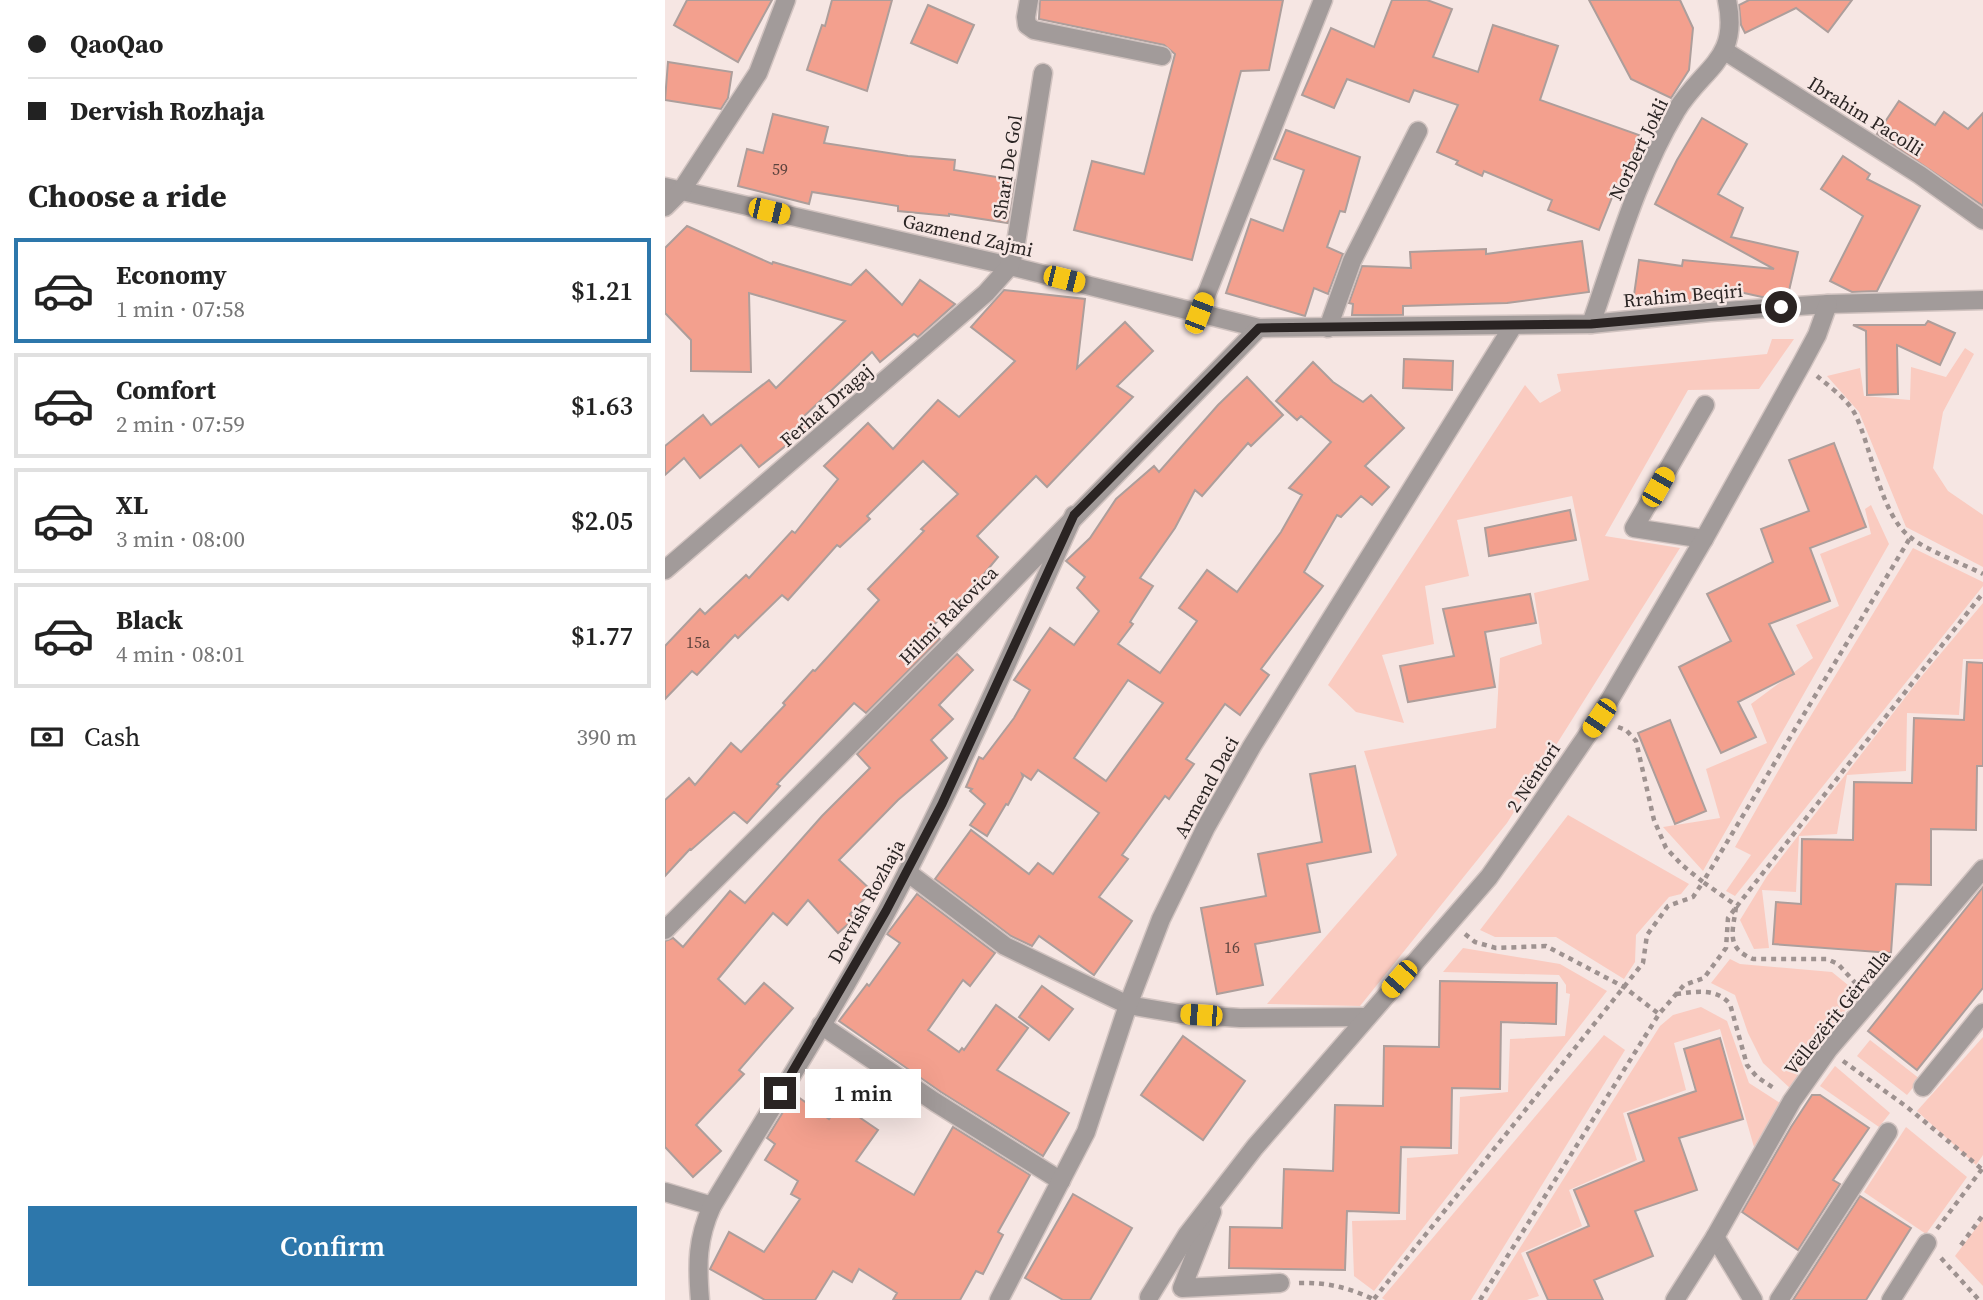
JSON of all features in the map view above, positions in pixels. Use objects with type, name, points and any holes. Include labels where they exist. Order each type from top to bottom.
[{"type":"street","points":[[665,207],[673,189],[758,73],[786,0]]},
{"type":"street","points":[[1030,0],[1027,25],[1034,30],[1162,56]]},
{"type":"street","points":[[1199,313],[1323,0]]},
{"type":"street","points":[[1725,51],[1730,33],[1727,0]]},
{"type":"street","name":"Ibrahim Pacolli","points":[[1725,51],[1920,175],[1983,220]]},
{"type":"street","name":"Norbert Jokli","points":[[1591,324],[1631,209],[1654,154],[1677,109],[1725,51]]},
{"type":"street","name":"Sharl De Gol","points":[[1010,266],[1043,73]]},
{"type":"street","points":[[1328,328],[1352,261],[1418,131]]},
{"type":"street","name":"Gazmend Zajmi","points":[[673,189],[1010,266],[1259,328],[1513,326]]},
{"type":"street","name":"Ferhat Dragaj","points":[[665,570],[965,311],[1010,266]]},
{"type":"street","name":"Rrahim Beqiri","points":[[1513,326],[1591,324],[1828,304],[1983,300]]},
{"type":"street","name":"2 Nëntori","points":[[1149,1297],[1187,1235],[1255,1147],[1489,877],[1599,718],[1704,539],[1802,363],[1817,335],[1828,304]]},
{"type":"street","name":"Armend Daci","points":[[999,1300],[1086,1132],[1161,919],[1184,869],[1245,758],[1513,326]]},
{"type":"street","name":"Hilmi Rakovica","points":[[665,930],[958,637],[1259,328]]},
{"type":"street","points":[[1704,539],[1634,528],[1705,405]]},
{"type":"street","name":"Dervish Rozhaja","points":[[701,1300],[698,1255],[703,1227],[712,1206],[821,1025],[907,872],[942,804],[1074,515]]},
{"type":"street","name":"Vëllezërit Gërvalla","points":[[1675,1300],[1715,1237],[1793,1101],[1828,1050],[1983,869]]},
{"type":"street","points":[[907,872],[1005,946],[1129,1005],[1181,1014],[1240,1018],[1366,1017]]},
{"type":"street","points":[[1923,1087],[1983,1013]]},
{"type":"street","points":[[821,1025],[935,1102],[1061,1181]]},
{"type":"street","points":[[1779,1300],[1888,1132]]},
{"type":"street","points":[[665,1192],[712,1206]]},
{"type":"street","name":"2 Nëntori","points":[[1220,1193],[1182,1288],[1280,1283]]},
{"type":"street","points":[[1715,1237],[1747,1297]]},
{"type":"street","points":[[1891,1300],[1927,1243]]},
{"type":"path","points":[[1802,363],[1843,399],[1854,413],[1897,523],[1910,538],[1983,574]]},
{"type":"path","points":[[1280,1283],[1318,1282],[1345,1287],[1375,1299],[1643,963],[1647,935],[1668,906],[1693,897],[1910,538]]},
{"type":"path","points":[[1480,1300],[1658,1014],[1684,985],[1704,978],[1726,948],[1728,918],[1983,593]]},
{"type":"path","points":[[1599,718],[1626,730],[1636,741],[1654,820],[1666,848],[1682,866],[1737,906]]},
{"type":"path","points":[[1737,906],[1732,938],[1734,947],[1742,955],[1753,959],[1827,960],[1838,964],[1872,1000]]},
{"type":"path","points":[[1449,922],[1475,942],[1496,948],[1546,946],[1624,987],[1658,1014]]},
{"type":"path","points":[[1675,994],[1709,991],[1724,996],[1730,1004],[1747,1065],[1757,1077],[1793,1101]]},
{"type":"path","points":[[1828,1050],[1907,1107],[1983,1169],[1927,1243],[1979,1300]]},
{"type":"path","points":[[1888,1132],[1923,1087]]},
{"type":"path","points":[[1961,1245],[1983,1215]]},
{"type":"shaded area","points":[[1772,339],[1794,339],[1759,389],[1688,390],[1605,536],[1680,548],[1507,823],[1360,1006],[1267,1004],[1397,855],[1364,751],[1496,728],[1500,658],[1542,644],[1534,593],[1589,580],[1572,496],[1457,520],[1469,576],[1425,586],[1434,644],[1382,655],[1404,723],[1356,712],[1328,685],[1525,385],[1540,403],[1561,391],[1557,374],[1767,354]]},
{"type":"shaded area","points":[[1965,348],[1974,354],[1943,412],[1933,468],[1948,491],[1983,515],[1983,567],[1906,527],[1859,412],[1827,376],[1860,368],[1864,396],[1910,400],[1911,367],[1946,377]]},
{"type":"shaded area","points":[[1871,505],[1889,544],[1703,871],[1663,827],[1720,818],[1706,769],[1767,743],[1751,704],[1813,658],[1796,625],[1839,606],[1820,554],[1871,534],[1865,509]]},
{"type":"shaded area","points":[[1913,548],[1983,582],[1983,586],[1735,896],[1726,891],[1751,855],[1735,847],[1793,745]]},
{"type":"shaded area","points":[[1983,603],[1983,659],[1963,659],[1959,715],[1907,713],[1906,771],[1847,775],[1837,834],[1799,836],[1796,892],[1762,890],[1769,948],[1754,949],[1740,920],[1767,876],[1921,677]]},
{"type":"shaded area","points":[[1568,815],[1689,884],[1681,894],[1669,897],[1636,935],[1635,962],[1624,979],[1556,937],[1495,937],[1480,930]]},
{"type":"shaded area","points":[[1463,948],[1560,964],[1607,991],[1374,1291],[1354,1276],[1352,1221],[1406,1220],[1407,1158],[1458,1154],[1460,1097],[1508,1092],[1510,1039],[1565,1036],[1570,994],[1566,993],[1566,985],[1559,975],[1443,972]]},
{"type":"shaded area","points":[[1730,959],[1740,964],[1832,972],[1859,994],[1792,1090],[1763,1063],[1748,1033],[1735,995],[1711,983]]},
{"type":"shaded area","points":[[1701,1007],[1727,1021],[1749,1083],[1780,1103],[1754,1147],[1720,1029],[1674,1043],[1686,1090],[1623,1113],[1637,1160],[1569,1190],[1582,1226],[1521,1253],[1539,1296],[1527,1300],[1487,1300],[1660,1026],[1673,1015]]},
{"type":"shaded area","points":[[1604,1035],[1625,1050],[1471,1300],[1382,1298]]},
{"type":"shaded area","points":[[1983,1037],[1983,1155],[1976,1165],[1917,1111]]},
{"type":"shaded area","points":[[1870,1040],[1920,1079],[1907,1095],[1857,1056]]},
{"type":"shaded area","points":[[1835,1066],[1890,1113],[1879,1127],[1820,1086]]},
{"type":"shaded area","points":[[1906,1127],[1967,1177],[1926,1234],[1864,1192]]},
{"type":"shaded area","points":[[1983,1219],[1983,1286],[1955,1256]]},
{"type":"building","points":[[687,0],[772,0],[738,62],[674,25]]},
{"type":"building","points":[[832,0],[892,0],[867,91],[807,70],[822,25],[825,26]]},
{"type":"building","points":[[1040,0],[1283,0],[1269,70],[1241,71],[1192,260],[1074,230],[1092,161],[1144,174],[1175,54],[1164,45],[1039,19]]},
{"type":"building","points":[[1392,0],[1427,0],[1452,9],[1433,57],[1478,72],[1493,25],[1558,46],[1540,100],[1639,135],[1621,186],[1617,185],[1599,230],[1548,210],[1552,200],[1484,171],[1482,176],[1437,152],[1458,105],[1414,90],[1409,102],[1347,79],[1334,108],[1302,95],[1331,28],[1374,47]]},
{"type":"building","points":[[1589,0],[1680,0],[1693,28],[1689,70],[1671,98],[1631,79]]},
{"type":"building","points":[[1749,0],[1852,0],[1828,32],[1796,8],[1745,33],[1741,25],[1739,5]]},
{"type":"building","points":[[928,5],[974,25],[957,63],[911,43]]},
{"type":"building","points":[[668,62],[732,72],[728,98],[721,109],[665,100]]},
{"type":"building","points":[[1899,101],[1935,125],[1944,112],[1968,129],[1983,113],[1983,206],[1877,134]]},
{"type":"building","points":[[773,114],[828,127],[824,143],[955,160],[954,170],[1015,180],[1008,223],[949,214],[898,211],[898,206],[812,192],[809,204],[738,186],[747,149],[763,153]]},
{"type":"building","points":[[1702,118],[1747,144],[1718,194],[1743,208],[1731,237],[1798,252],[1788,295],[1762,297],[1735,291],[1734,299],[1659,306],[1633,302],[1639,260],[1682,266],[1683,260],[1774,269],[1655,204]]},
{"type":"building","points":[[1286,130],[1360,157],[1345,212],[1340,211],[1327,247],[1343,254],[1328,294],[1314,288],[1305,316],[1226,293],[1251,219],[1283,231],[1304,170],[1274,159]]},
{"type":"building","points":[[1843,156],[1870,174],[1867,179],[1920,206],[1877,291],[1852,292],[1830,281],[1863,216],[1821,189]]},
{"type":"building","points":[[687,226],[772,264],[773,262],[851,285],[866,270],[902,305],[920,280],[955,304],[918,337],[914,334],[880,362],[872,352],[801,419],[808,428],[759,467],[741,445],[700,478],[684,458],[665,475],[665,446],[703,415],[711,425],[769,380],[776,388],[845,321],[749,293],[751,372],[691,371],[691,340],[665,313],[665,248]]},
{"type":"building","points":[[1582,241],[1589,292],[1507,303],[1403,306],[1403,315],[1352,315],[1353,304],[1349,303],[1362,266],[1411,268],[1410,252],[1486,249],[1486,254]]},
{"type":"building","points":[[1004,290],[1085,299],[1077,368],[1125,322],[1153,351],[1117,386],[1133,397],[1047,487],[1036,476],[977,536],[998,557],[961,602],[957,600],[930,629],[940,639],[866,713],[854,703],[777,784],[780,786],[747,823],[734,812],[690,849],[665,876],[665,800],[689,778],[695,785],[731,743],[741,752],[879,600],[868,589],[924,531],[921,529],[958,494],[923,461],[867,516],[870,519],[840,547],[837,545],[788,600],[782,595],[738,638],[735,635],[697,675],[692,671],[665,699],[665,646],[700,609],[705,614],[746,575],[749,578],[792,531],[795,533],[838,479],[824,466],[868,423],[893,449],[938,400],[959,417],[1015,361],[971,327]]},
{"type":"building","points":[[1928,321],[1955,333],[1940,365],[1897,345],[1898,394],[1867,395],[1866,331],[1853,325],[1925,325]]},
{"type":"building","points":[[1404,359],[1453,361],[1452,390],[1403,388]]},
{"type":"building","points":[[1313,362],[1333,382],[1363,402],[1371,395],[1404,428],[1365,466],[1389,487],[1372,505],[1361,496],[1341,517],[1337,515],[1304,572],[1323,586],[1261,669],[1269,675],[1240,715],[1225,704],[1186,759],[1194,764],[1169,799],[1165,796],[1122,855],[1128,859],[1099,897],[1132,921],[1094,975],[1039,936],[1032,946],[1011,936],[935,879],[971,830],[1029,874],[1038,863],[1053,874],[1099,813],[1038,770],[1031,780],[1022,774],[1023,777],[1008,805],[1006,804],[987,836],[970,825],[985,804],[970,791],[972,789],[966,787],[979,757],[983,759],[1014,718],[1030,690],[1014,680],[1050,628],[1074,645],[1099,611],[1077,588],[1085,577],[1066,561],[1090,538],[1116,499],[1154,466],[1159,472],[1218,405],[1247,377],[1283,415],[1251,446],[1248,443],[1202,496],[1195,490],[1175,528],[1140,578],[1153,586],[1130,622],[1133,624],[1118,644],[1160,673],[1197,621],[1179,608],[1207,570],[1237,592],[1281,532],[1302,495],[1289,488],[1331,442],[1301,416],[1297,420],[1276,401]],"holes":[[[1128,680],[1163,703],[1106,781],[1074,758]]]},
{"type":"building","points":[[1834,443],[1866,527],[1810,548],[1830,601],[1769,624],[1794,674],[1738,702],[1756,737],[1721,753],[1679,667],[1731,641],[1707,594],[1773,562],[1761,529],[1809,511],[1789,460]]},
{"type":"building","points":[[1570,510],[1576,540],[1489,556],[1485,528]]},
{"type":"building","points":[[1530,594],[1536,623],[1485,632],[1495,687],[1408,702],[1400,666],[1454,656],[1443,609]]},
{"type":"building","points":[[957,654],[973,670],[939,705],[953,719],[931,740],[947,758],[898,800],[839,860],[872,891],[850,914],[854,919],[838,933],[808,900],[787,925],[773,913],[718,979],[745,1004],[764,983],[793,1008],[739,1070],[744,1074],[696,1125],[721,1151],[693,1177],[665,1147],[665,941],[673,938],[683,947],[730,891],[745,903],[822,816],[870,768],[857,754]]},
{"type":"building","points":[[1967,662],[1983,663],[1983,766],[1977,766],[1976,830],[1931,829],[1931,885],[1896,884],[1891,953],[1773,944],[1776,902],[1801,904],[1802,839],[1853,840],[1854,782],[1912,783],[1914,718],[1964,720]]},
{"type":"building","points":[[1670,720],[1706,811],[1675,824],[1638,733]]},
{"type":"building","points":[[1355,766],[1371,852],[1307,864],[1320,932],[1255,944],[1263,985],[1217,994],[1201,908],[1266,896],[1258,854],[1322,842],[1310,774]]},
{"type":"building","points":[[1983,887],[1983,988],[1917,1070],[1868,1031]]},
{"type":"building","points":[[917,894],[995,953],[970,986],[963,980],[928,1030],[959,1052],[962,1048],[964,1050],[996,1005],[1028,1028],[997,1070],[1069,1113],[1043,1156],[941,1092],[839,1021],[900,943],[887,934]]},
{"type":"building","points":[[1440,981],[1557,983],[1556,1024],[1501,1022],[1500,1089],[1452,1088],[1451,1148],[1401,1147],[1399,1213],[1347,1211],[1345,1270],[1229,1268],[1230,1227],[1282,1228],[1284,1169],[1333,1171],[1335,1105],[1383,1106],[1384,1046],[1439,1047]]},
{"type":"building","points":[[1042,986],[1073,1009],[1049,1040],[1019,1017]]},
{"type":"building","points":[[1183,1036],[1245,1081],[1203,1140],[1141,1095]]},
{"type":"building","points":[[1720,1038],[1743,1119],[1679,1138],[1697,1190],[1635,1211],[1653,1256],[1594,1280],[1603,1300],[1548,1300],[1527,1253],[1589,1226],[1574,1190],[1644,1161],[1628,1114],[1696,1091],[1684,1049]]},
{"type":"building","points":[[794,1094],[829,1119],[840,1104],[878,1130],[856,1161],[914,1195],[953,1127],[1030,1175],[998,1232],[1003,1235],[983,1274],[976,1271],[960,1300],[893,1300],[897,1293],[859,1269],[852,1282],[833,1271],[815,1300],[765,1300],[710,1269],[729,1232],[764,1252],[800,1199],[791,1194],[798,1181],[765,1160],[775,1144],[767,1138]]},
{"type":"building","points":[[1812,1095],[1820,1095],[1869,1128],[1833,1180],[1840,1184],[1798,1250],[1742,1212]]},
{"type":"building","points":[[1073,1194],[1132,1228],[1090,1300],[1063,1300],[1025,1278]]},
{"type":"building","points":[[1860,1196],[1911,1228],[1866,1300],[1793,1300]]},
{"type":"route","points":[[780,1093],[886,911],[942,804],[1074,515],[1259,328],[1591,324],[1781,307]]}]
